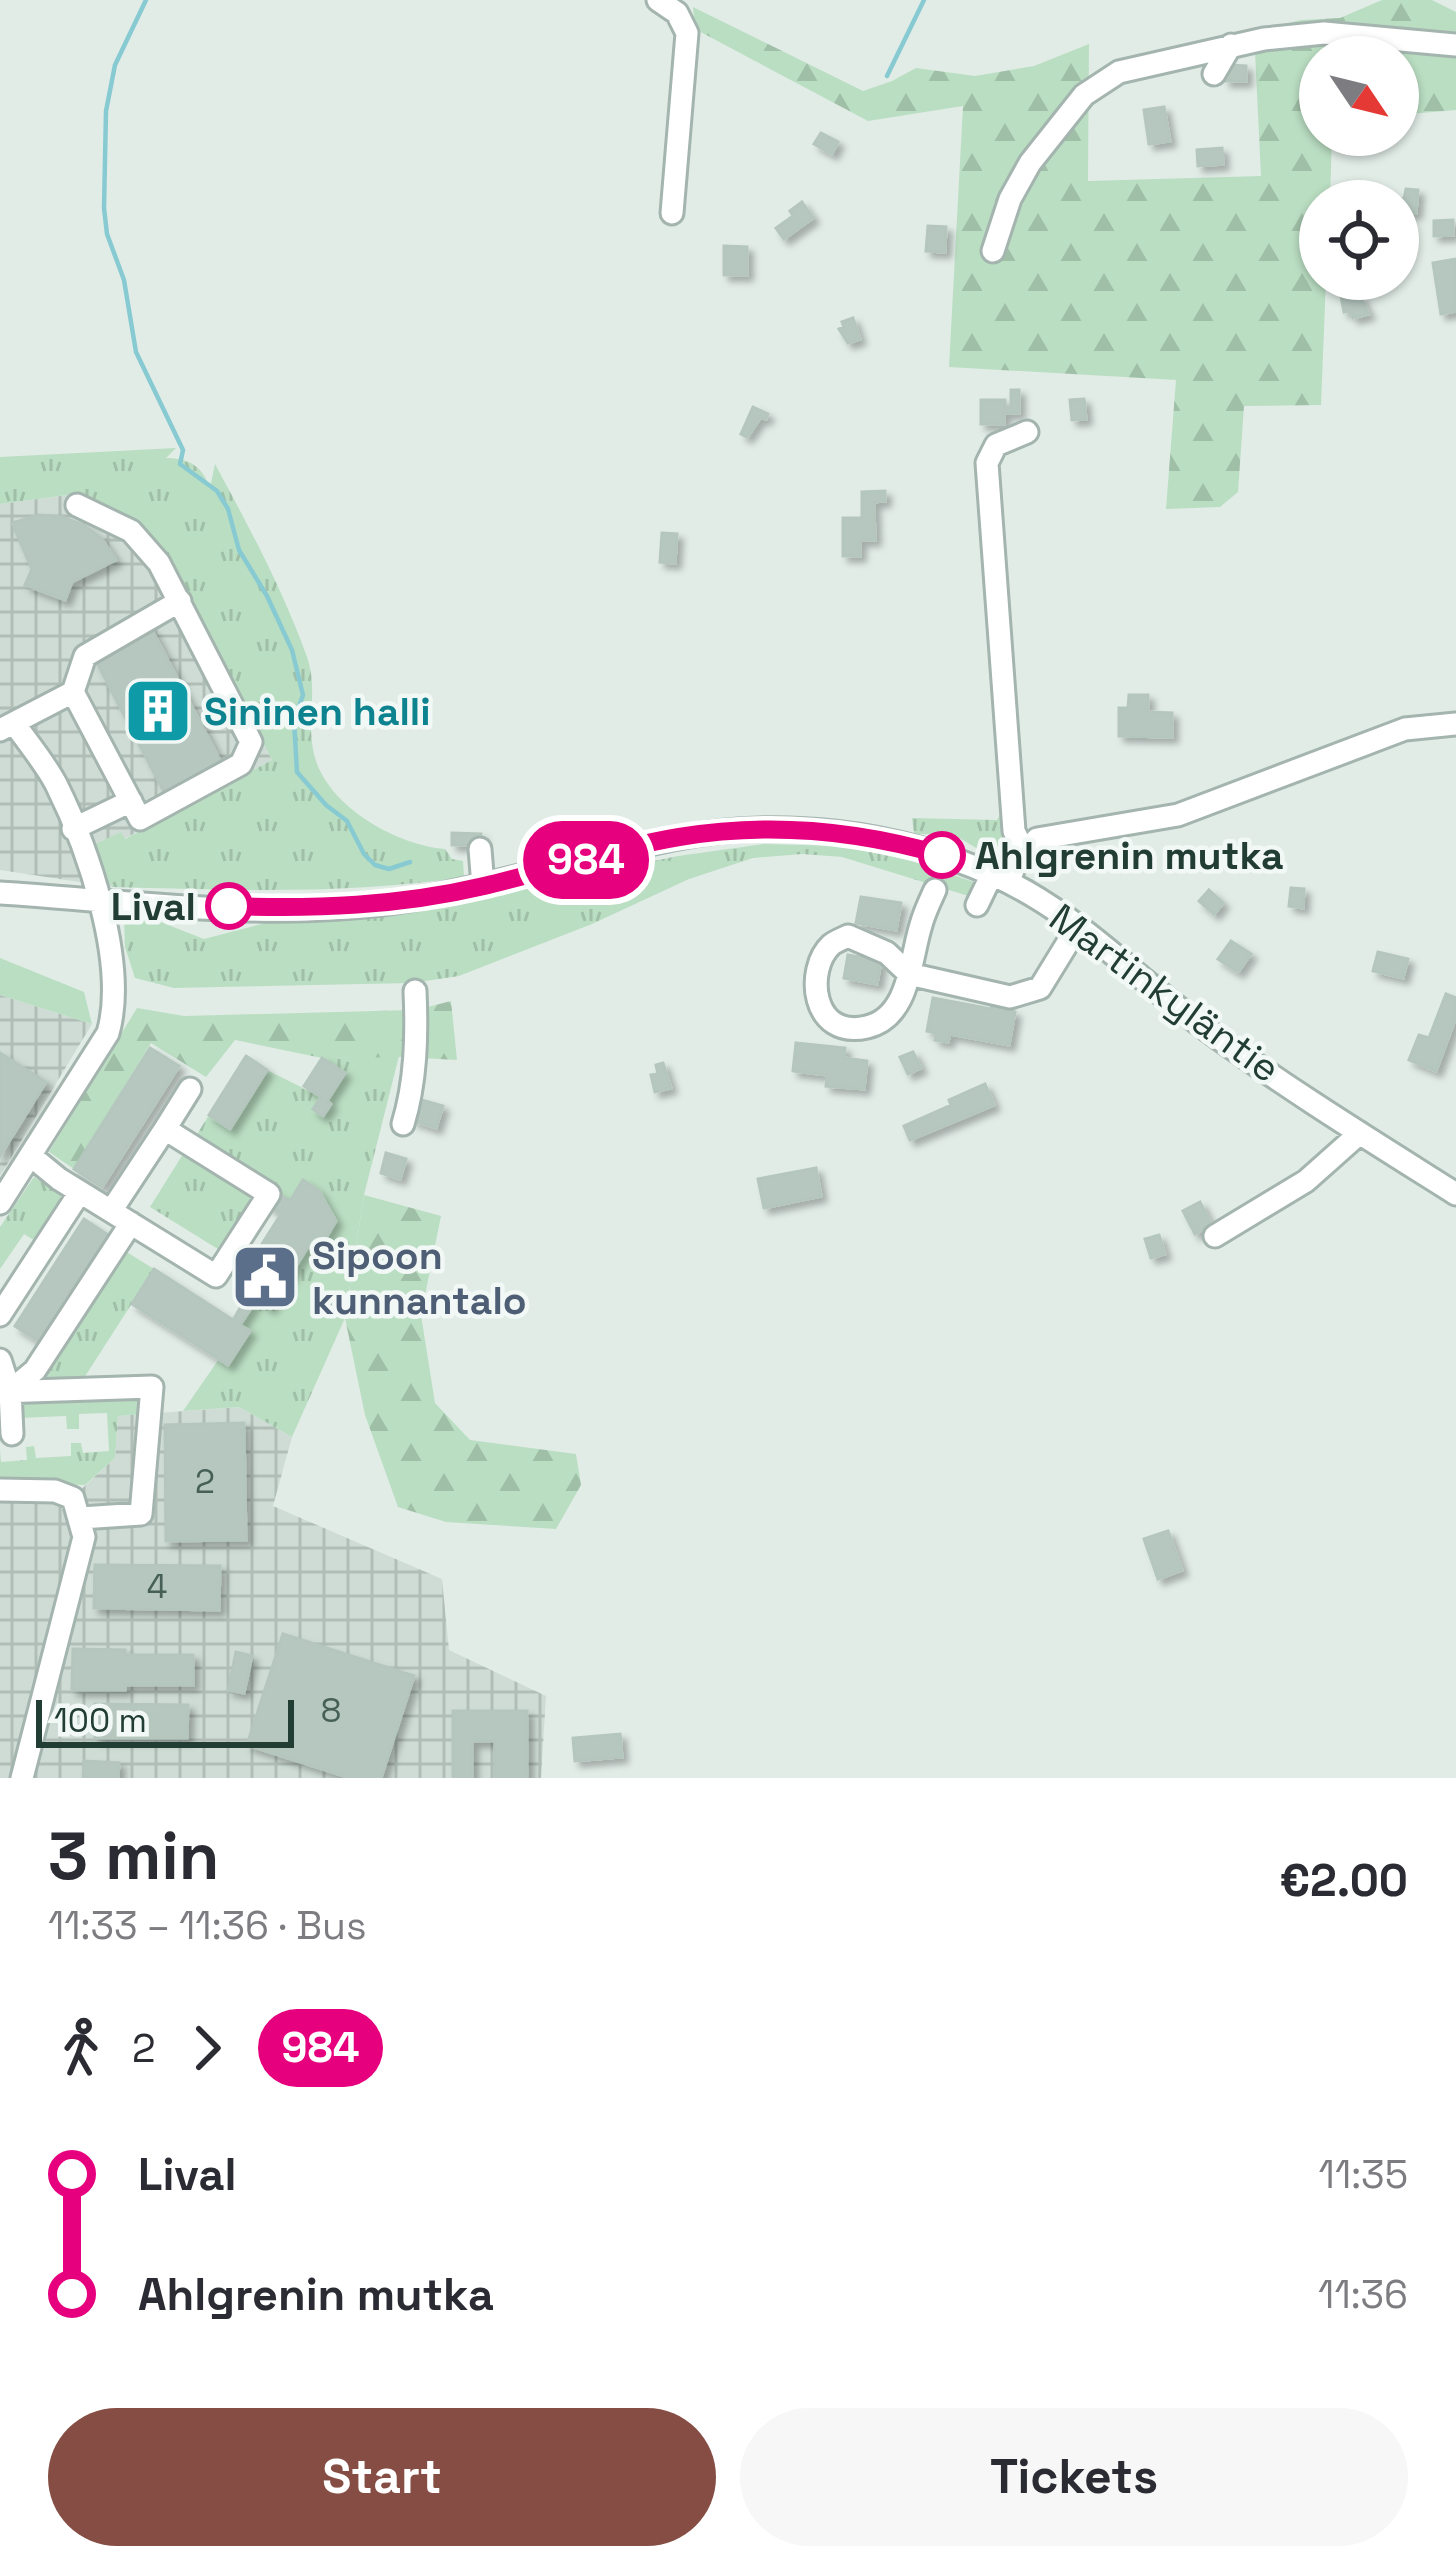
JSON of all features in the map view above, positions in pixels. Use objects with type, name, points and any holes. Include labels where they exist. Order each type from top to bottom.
[{"type":"street","points":[[658,0],[677,13],[687,33],[672,213]]},
{"type":"street","points":[[993,251],[1010,199],[1030,163],[1084,95],[1132,66],[1232,45],[1324,33],[1456,45]]},
{"type":"street","points":[[1214,74],[1232,45]]},
{"type":"street","points":[[1024,852],[1014,831],[987,463],[996,445],[1027,432]]},
{"type":"street","points":[[77,505],[130,531],[159,563],[180,601],[251,742],[241,764],[140,819],[74,692],[85,656],[180,601]]},
{"type":"street","points":[[0,1204],[108,1033],[116,1008],[111,947],[73,829],[55,783],[7,726],[74,692]]},
{"type":"street","points":[[977,905],[1037,839],[1178,815],[1405,728],[1456,724]]},
{"type":"street","points":[[73,829],[131,801]]},
{"type":"street","name":"Martinkyläntie","points":[[0,893],[328,908],[483,886],[677,838],[765,829],[866,836],[942,855],[1000,878],[1078,926],[1205,1029],[1456,1194]]},
{"type":"street","points":[[480,849],[483,886]]},
{"type":"street","points":[[935,890],[921,923],[909,974],[893,1011],[868,1027],[835,1026],[822,1015],[817,1002],[819,967],[831,946],[848,936],[887,953],[909,974],[1010,997],[1040,988],[1078,926]]},
{"type":"street","points":[[403,1124],[412,1095],[415,991]]},
{"type":"street","points":[[111,1210],[190,1089]]},
{"type":"street","points":[[31,1156],[216,1276],[268,1194],[166,1130]]},
{"type":"street","points":[[1215,1236],[1306,1181],[1360,1133]]},
{"type":"street","points":[[0,1316],[80,1192]]},
{"type":"street","points":[[5,1392],[35,1370],[131,1223]]},
{"type":"street","points":[[0,1360],[12,1434]]},
{"type":"street","points":[[5,1392],[152,1387],[141,1514],[81,1518]]},
{"type":"street","points":[[0,1490],[55,1491],[73,1498],[84,1537],[22,1778]]},
{"type":"shaded area","points":[[82,493],[139,521],[166,554],[272,760],[124,839],[121,832],[90,848],[112,887],[0,870],[0,504]]},
{"type":"shaded area","points":[[0,995],[92,1024],[0,1176]]},
{"type":"shaded area","points":[[239,1407],[292,1437],[273,1506],[442,1579],[449,1650],[546,1696],[541,1778],[0,1778],[0,1502],[54,1502],[62,1507],[115,1458],[118,1416]]},
{"type":"green space","points":[[1382,0],[1432,0],[1456,12],[1456,110],[1419,113],[1419,36],[1299,36],[1299,156],[1331,156],[1331,180],[1299,180],[1299,300],[1325,300],[1321,405],[1244,406],[1238,492],[1220,507],[1166,509],[1176,380],[949,367],[963,106],[868,121],[695,29],[693,7],[863,91],[916,68],[975,76],[1034,66],[1089,44],[1088,181],[1261,176],[1254,31],[1301,20],[1340,18]]},
{"type":"green space","points":[[176,448],[166,458],[194,465],[210,488],[215,464],[276,583],[310,669],[313,749],[330,787],[384,830],[445,849],[452,859],[463,861],[464,877],[332,889],[112,887],[89,847],[121,832],[125,839],[272,760],[166,554],[139,521],[82,493],[0,504],[0,457]]},
{"type":"green space","points":[[1004,808],[1014,849],[1012,859],[1001,863],[953,834],[914,834],[912,818],[997,820]]},
{"type":"green space","points":[[764,844],[844,846],[980,884],[975,898],[842,857],[753,858],[689,879],[592,924],[459,976],[412,983],[174,988],[135,978],[125,947],[124,918],[153,919],[204,939],[269,922],[390,915],[678,856]]},
{"type":"green space","points":[[0,958],[84,992],[92,1024],[0,995]]},
{"type":"green space","points":[[451,1001],[457,1060],[420,1058],[420,1009]]},
{"type":"green space","points":[[137,1008],[184,1016],[412,1010],[411,1057],[322,1058],[235,1040],[206,1077],[151,1043],[74,1169],[49,1152]]},
{"type":"green space","points":[[399,1056],[364,1195],[345,1318],[292,1437],[239,1407],[183,1411],[219,1359],[229,1364],[249,1331],[240,1325],[257,1299],[270,1307],[308,1247],[323,1243],[335,1222],[318,1190],[304,1181],[290,1201],[194,1139],[209,1115],[230,1128],[267,1070],[321,1097],[313,1109],[323,1116],[331,1104],[322,1058]]},
{"type":"green space","points":[[183,1154],[254,1198],[221,1251],[150,1207]]},
{"type":"green space","points":[[34,1177],[69,1200],[40,1244],[24,1234],[0,1269],[0,1227]]},
{"type":"green space","points":[[364,1195],[441,1216],[421,1315],[435,1403],[470,1440],[576,1454],[581,1485],[556,1529],[446,1522],[398,1507],[365,1415],[345,1318]]},
{"type":"green space","points":[[125,1251],[154,1269],[84,1378],[38,1383]]},
{"type":"green space","points":[[146,1397],[145,1414],[118,1416],[115,1458],[85,1485],[0,1482],[0,1449],[1,1462],[27,1460],[26,1447],[34,1446],[36,1458],[71,1456],[71,1443],[81,1443],[83,1453],[109,1451],[107,1413],[79,1414],[79,1429],[67,1429],[66,1416],[19,1418],[24,1402]]},
{"type":"building","points":[[1226,65],[1246,66],[1246,81],[1225,81]]},
{"type":"building","points":[[1164,107],[1170,141],[1149,144],[1144,110]]},
{"type":"building","points":[[821,133],[838,142],[832,154],[814,144]]},
{"type":"building","points":[[1222,148],[1223,164],[1198,166],[1197,150]]},
{"type":"building","points":[[802,202],[813,218],[784,239],[776,228]]},
{"type":"building","points":[[1453,220],[1453,235],[1434,236],[1434,221]]},
{"type":"building","points":[[928,226],[946,227],[945,252],[926,251]]},
{"type":"building","points":[[724,246],[747,247],[747,275],[724,275]]},
{"type":"building","points":[[1456,259],[1456,311],[1441,314],[1433,263]]},
{"type":"building","points":[[1342,300],[1362,300],[1369,314],[1353,318],[1351,311],[1344,312]]},
{"type":"building","points":[[853,318],[860,339],[848,343],[839,329],[844,327],[842,322]]},
{"type":"building","points":[[1011,390],[1019,390],[1019,413],[1004,413],[1004,424],[981,424],[981,400],[1005,400],[1005,407],[1011,407]]},
{"type":"building","points":[[1084,399],[1086,419],[1072,420],[1070,400]]},
{"type":"building","points":[[753,407],[768,414],[747,437],[741,434]]},
{"type":"building","points":[[885,491],[885,501],[874,502],[875,540],[860,540],[860,556],[843,556],[843,518],[862,518],[862,492]]},
{"type":"building","points":[[39,515],[84,525],[102,539],[116,560],[72,582],[65,600],[25,585],[32,569],[12,523]]},
{"type":"building","points":[[662,533],[677,534],[675,563],[660,562]]},
{"type":"building","name":"Sininen halli","points":[[151,628],[222,764],[165,794],[94,657]]},
{"type":"building","points":[[1129,695],[1148,695],[1148,712],[1172,713],[1172,737],[1119,736],[1119,708],[1128,708]]},
{"type":"building","points":[[452,833],[481,834],[481,839],[473,839],[473,845],[452,845]]},
{"type":"building","points":[[1291,888],[1304,889],[1303,908],[1289,906]]},
{"type":"building","points":[[1209,890],[1223,903],[1214,914],[1199,901]]},
{"type":"building","points":[[861,897],[901,903],[896,930],[856,923]]},
{"type":"building","points":[[1231,941],[1251,954],[1238,972],[1218,959]]},
{"type":"building","points":[[1378,952],[1408,959],[1403,978],[1373,971]]},
{"type":"building","points":[[848,955],[881,961],[877,984],[844,978]]},
{"type":"building","points":[[1446,994],[1456,998],[1456,1017],[1436,1071],[1409,1060],[1419,1035],[1429,1038]]},
{"type":"building","points":[[933,998],[991,1009],[993,1000],[1005,1003],[1004,1010],[1015,1012],[1009,1045],[950,1034],[948,1042],[935,1040],[936,1033],[927,1031]]},
{"type":"building","points":[[796,1043],[845,1048],[844,1058],[867,1061],[864,1089],[826,1086],[827,1075],[793,1071]]},
{"type":"building","points":[[150,1048],[179,1066],[102,1187],[74,1169]]},
{"type":"building","points":[[913,1052],[921,1068],[908,1074],[900,1057]]},
{"type":"building","points":[[0,1053],[46,1082],[0,1156]]},
{"type":"building","points":[[246,1056],[267,1070],[230,1129],[209,1115]]},
{"type":"building","points":[[322,1058],[345,1073],[323,1116],[313,1109],[321,1097],[304,1086]]},
{"type":"building","points":[[663,1063],[671,1088],[655,1092],[651,1075],[658,1074],[656,1065]]},
{"type":"building","points":[[985,1084],[994,1105],[910,1140],[904,1126]]},
{"type":"building","points":[[418,1099],[443,1106],[436,1128],[412,1120]]},
{"type":"building","points":[[386,1153],[406,1159],[400,1179],[381,1173]]},
{"type":"building","points":[[816,1168],[821,1196],[764,1208],[758,1179]]},
{"type":"building","name":"Sipoon kunnantalo","points":[[303,1180],[319,1191],[336,1221],[323,1243],[308,1247],[270,1308],[257,1299],[240,1325],[250,1331],[228,1365],[132,1304],[154,1269],[233,1320],[249,1293],[236,1285],[281,1214],[267,1205],[275,1192],[290,1201]]},
{"type":"building","points":[[1200,1202],[1211,1225],[1195,1234],[1183,1211]]},
{"type":"building","points":[[84,1219],[114,1239],[46,1346],[15,1326]]},
{"type":"building","points":[[1159,1235],[1165,1254],[1151,1258],[1145,1239]]},
{"type":"building","points":[[244,1423],[246,1540],[166,1541],[165,1425]]},
{"type":"building","points":[[1168,1531],[1182,1570],[1158,1579],[1144,1539]]},
{"type":"building","points":[[95,1565],[220,1566],[219,1610],[94,1608]]},
{"type":"building","points":[[283,1634],[414,1676],[381,1778],[350,1778],[247,1745]]},
{"type":"building","points":[[73,1649],[193,1655],[193,1685],[72,1690]]},
{"type":"building","points":[[236,1652],[252,1656],[244,1693],[228,1690]]},
{"type":"building","points":[[95,1704],[188,1705],[187,1738],[95,1738]]},
{"type":"building","points":[[453,1711],[527,1711],[527,1778],[495,1778],[495,1741],[472,1741],[472,1778],[453,1778]]},
{"type":"building","points":[[620,1734],[622,1757],[575,1761],[573,1738]]},
{"type":"building","points":[[84,1761],[119,1763],[118,1778],[83,1778]]},
{"type":"waterway","points":[[146,0],[115,65],[106,111],[107,234],[124,280],[136,352],[183,450],[180,464],[217,491],[228,509],[239,550],[292,650],[303,695],[294,721],[297,772],[347,821],[375,865],[389,869],[410,862]]},
{"type":"waterway","points":[[887,76],[924,0]]},
{"type":"bus line","name":"984","points":[[229,906],[328,908],[388,903],[483,886],[677,838],[765,829],[866,836],[942,855]]},
{"type":"place","name":"Sininen halli","points":[[158,711]]},
{"type":"place","name":"Ahlgrenin mutka","points":[[942,855]]},
{"type":"place","name":"Lival","points":[[229,906]]},
{"type":"place","name":"Sipoon kunnantalo","points":[[265,1277]]}]
